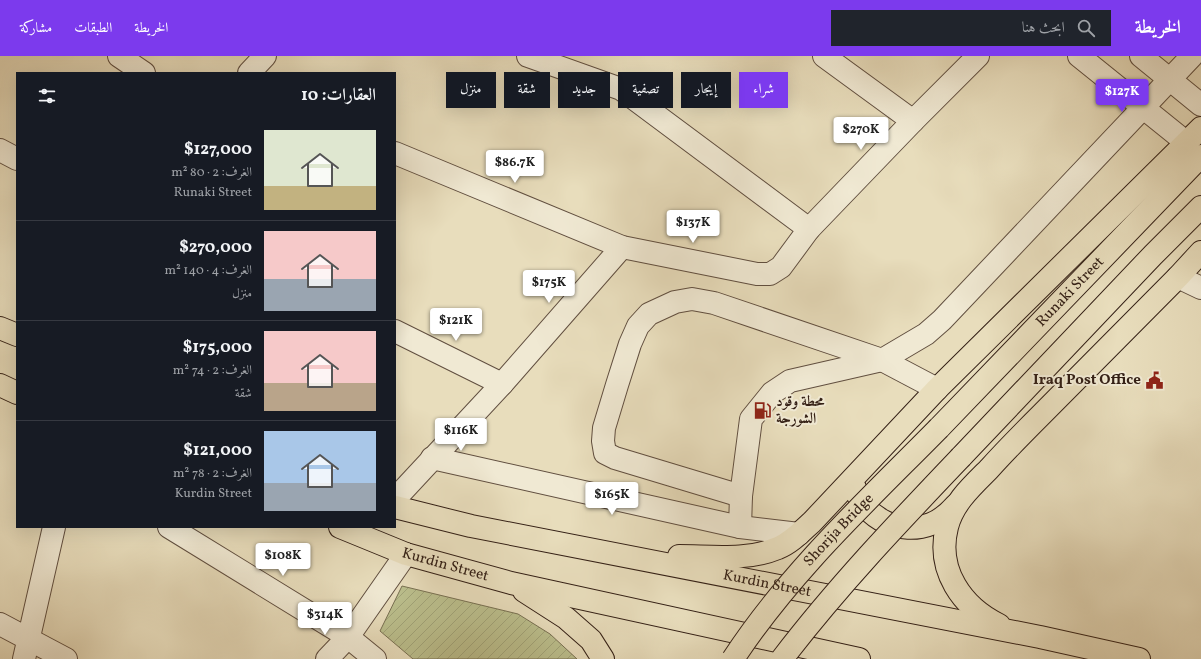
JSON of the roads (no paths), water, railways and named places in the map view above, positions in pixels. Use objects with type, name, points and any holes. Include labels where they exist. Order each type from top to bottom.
[{"type":"main road","points":[[618,554],[736,557],[760,554],[779,548],[799,534],[937,389],[1196,142]]},
{"type":"main road","name":"Runaki Street","points":[[939,428],[1196,142]]},
{"type":"main road","points":[[782,659],[809,624],[866,557],[1147,261],[1201,207]]},
{"type":"main road","points":[[853,479],[861,501],[877,518],[886,523],[897,527],[908,528],[931,524],[945,516],[1006,450],[1201,252]]},
{"type":"main road","points":[[0,328],[16,335]]},
{"type":"main road","points":[[0,385],[16,393]]},
{"type":"main road","name":"Shorija Bridge","points":[[733,659],[770,609],[831,537],[939,428]]},
{"type":"main road","points":[[957,504],[947,526],[945,538],[945,558],[950,577],[958,590],[970,605],[986,618],[1011,631],[1040,638]]},
{"type":"main road","name":"Kurdin Street","points":[[396,507],[471,526],[1040,638],[1139,659]]},
{"type":"main road","name":"Kurdin Street","points":[[342,528],[406,554],[511,583],[859,659]]},
{"type":"main road","points":[[511,583],[566,618],[591,640],[603,659]]},
{"type":"street","points":[[119,56],[143,72]]},
{"type":"street","points":[[250,72],[265,56]]},
{"type":"street","points":[[528,56],[621,89],[809,229]]},
{"type":"street","points":[[824,56],[913,120]]},
{"type":"street","points":[[396,153],[622,247],[770,274],[781,267],[809,229],[913,120],[978,56]]},
{"type":"street","points":[[1079,56],[1143,108],[1196,142]]},
{"type":"street","points":[[1142,56],[1201,105]]},
{"type":"street","points":[[740,527],[741,496],[751,420],[772,393],[790,381],[882,360],[926,334],[942,320],[1192,56]]},
{"type":"street","points":[[0,150],[16,158]]},
{"type":"street","points":[[396,498],[502,384],[622,247]]},
{"type":"street","points":[[1178,277],[1201,288]]},
{"type":"street","points":[[741,496],[615,458],[605,453],[603,441],[604,428],[617,384],[638,326],[649,314],[675,302],[692,299],[714,303],[882,360],[937,389]]},
{"type":"street","points":[[396,331],[502,384]]},
{"type":"street","points":[[432,458],[740,527],[799,534]]},
{"type":"street","points":[[26,649],[54,528]]},
{"type":"street","points":[[171,528],[348,637],[375,659]]},
{"type":"street","points":[[327,659],[348,637],[406,554]]},
{"type":"street","points":[[0,624],[26,649],[66,659]]},
{"type":"place","name":"Iraq Post Office","points":[[1154,380]]},
{"type":"place","name":"محطة وقود الشورجة","points":[[763,411]]}]
